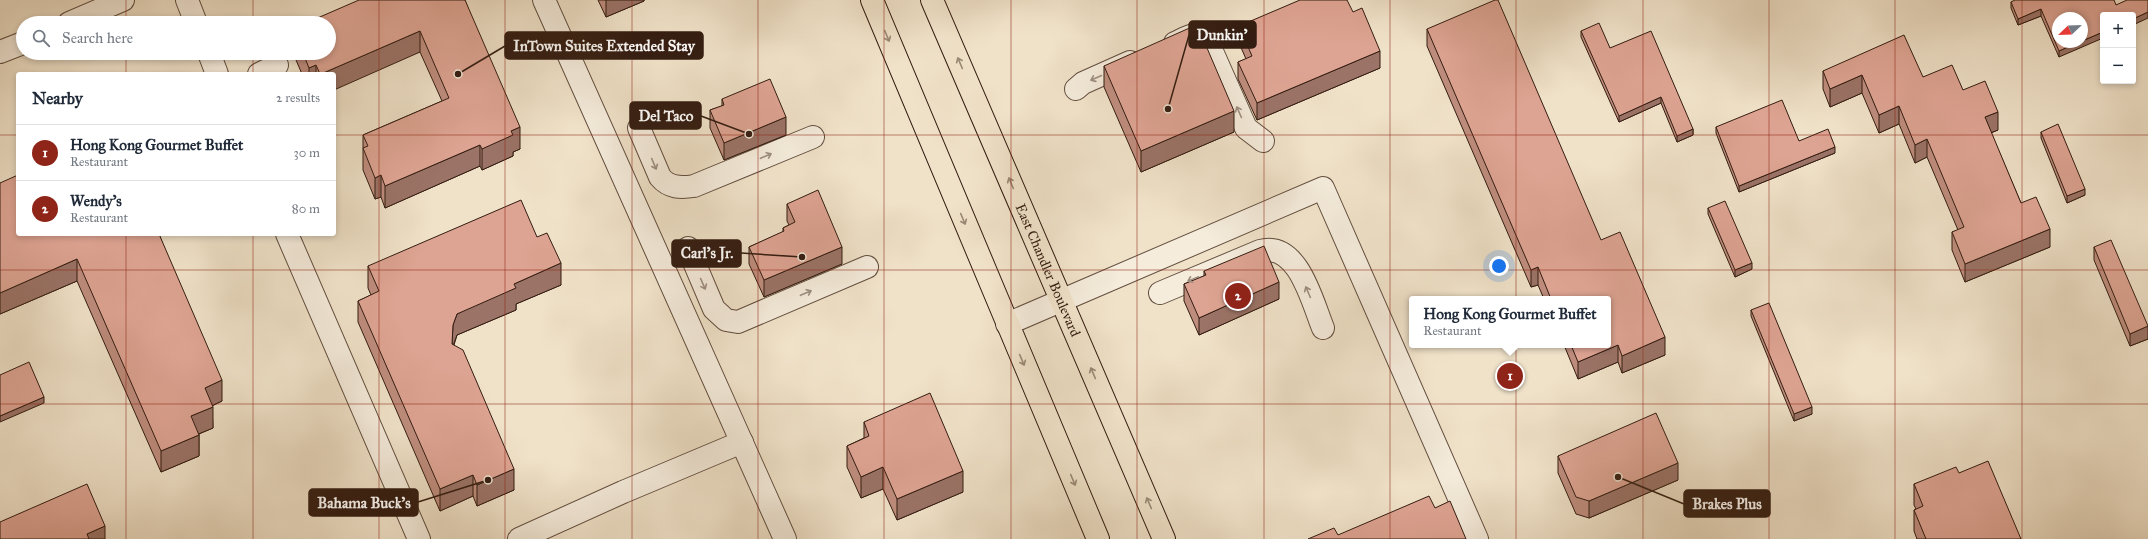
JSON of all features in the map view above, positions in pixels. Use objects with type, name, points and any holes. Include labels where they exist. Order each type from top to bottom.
[{"type":"main road","points":[[872,0],[1098,539]]},
{"type":"main road","name":"East Chandler Boulevard","points":[[932,0],[1164,539]]},
{"type":"street","points":[[85,16],[123,0]]},
{"type":"street","points":[[187,0],[193,16]]},
{"type":"street","points":[[544,0],[785,539]]},
{"type":"street","points":[[1076,89],[1083,84],[1192,35],[1199,35],[1207,40],[1246,128],[1263,141]]},
{"type":"street","points":[[0,52],[16,45]]},
{"type":"street","points":[[212,60],[216,72]]},
{"type":"street","points":[[639,128],[660,177],[664,182],[682,188],[694,186],[813,137]]},
{"type":"street","points":[[1007,324],[1323,188],[1477,539]]},
{"type":"street","points":[[288,236],[419,539]]},
{"type":"street","points":[[688,248],[714,309],[726,320],[738,322],[867,267]]},
{"type":"street","points":[[1160,293],[1268,249],[1280,252],[1292,260],[1300,272],[1323,328]]},
{"type":"street","points":[[519,539],[623,492],[742,442]]},
{"type":"building","points":[[359,0],[465,0],[520,127],[511,131],[513,135],[482,149],[480,145],[385,186],[381,175],[375,178],[363,148],[368,146],[363,135],[449,98],[420,31],[326,72],[319,72],[316,65],[309,68],[306,60],[336,60],[336,16],[322,16]]},
{"type":"building","points":[[1300,0],[1347,0],[1353,12],[1362,8],[1380,51],[1257,103],[1238,62],[1252,56],[1239,26]]},
{"type":"building","points":[[1498,0],[1601,240],[1620,232],[1665,337],[1622,356],[1618,345],[1611,348],[1611,296],[1550,296],[1538,267],[1531,270],[1427,29]]},
{"type":"building","points":[[2015,0],[2114,0],[2116,5],[2127,0],[2148,0],[2148,12],[2136,18],[2136,12],[2100,12],[2100,33],[2088,38],[2088,12],[2052,12],[2052,35],[2041,9],[2018,19],[2011,2]]},
{"type":"building","points":[[1599,23],[1610,48],[1651,31],[1693,129],[1677,136],[1661,97],[1619,116],[1581,31]]},
{"type":"building","points":[[1194,26],[1201,34],[1234,111],[1141,151],[1104,66]]},
{"type":"building","points":[[1904,35],[1923,77],[1952,65],[1963,90],[1985,81],[1998,112],[1985,117],[2021,203],[2036,197],[2050,229],[1965,264],[1952,232],[1964,227],[1927,139],[1915,145],[1899,106],[1879,115],[1862,75],[1830,89],[1823,71]]},
{"type":"building","points":[[2058,48],[2066,48],[2059,51]]},
{"type":"building","points":[[770,79],[786,117],[724,143],[710,110],[724,105],[722,99]]},
{"type":"building","points":[[1782,100],[1799,141],[1828,129],[1835,147],[1739,186],[1716,127]]},
{"type":"building","points":[[2058,124],[2085,189],[2067,196],[2041,132]]},
{"type":"building","points":[[16,176],[16,236],[160,236],[222,380],[205,388],[213,407],[191,416],[199,435],[161,451],[77,259],[0,293],[0,183]]},
{"type":"building","points":[[818,190],[842,247],[764,280],[749,247],[784,231],[783,228],[795,222],[787,204]]},
{"type":"building","points":[[521,200],[537,237],[547,233],[561,263],[514,284],[516,288],[457,314],[453,325],[452,344],[463,350],[514,469],[477,485],[473,475],[440,489],[358,301],[379,291],[368,266]]},
{"type":"building","points":[[1725,201],[1752,263],[1735,270],[1708,208]]},
{"type":"building","points":[[2111,240],[2148,326],[2130,334],[2094,247]]},
{"type":"building","points":[[1264,246],[1279,282],[1199,318],[1184,284],[1206,275],[1204,271]]},
{"type":"building","points":[[1769,303],[1812,407],[1794,414],[1751,310]]},
{"type":"building","points":[[1572,348],[1611,348],[1578,362]]},
{"type":"building","points":[[29,362],[44,397],[0,416],[0,375]]},
{"type":"building","points":[[930,393],[963,471],[897,499],[883,467],[861,477],[847,446],[869,436],[864,422]]},
{"type":"building","points":[[1656,413],[1678,463],[1589,501],[1576,497],[1558,456]]},
{"type":"building","points":[[1988,461],[2021,539],[1926,539],[1914,510],[1923,506],[1914,484],[1956,467],[1959,473]]},
{"type":"building","points":[[87,484],[105,526],[87,534],[89,539],[0,539],[0,522]]},
{"type":"building","points":[[1429,496],[1435,508],[1450,501],[1466,539],[1308,539],[1334,528],[1338,535]]},
{"type":"place","name":"InTown Suites Extended Stay","points":[[458,74]]},
{"type":"place","name":"Dunkin'","points":[[1168,109]]},
{"type":"place","name":"Del Taco","points":[[749,134]]},
{"type":"place","name":"Carl's Jr.","points":[[802,257]]},
{"type":"place","name":"Wendy's","points":[[1238,296]]},
{"type":"place","name":"Hong Kong Gourmet Buffet","points":[[1510,376]]},
{"type":"place","name":"Brakes Plus","points":[[1618,477]]},
{"type":"place","name":"Bahama Buck's","points":[[488,480]]}]
